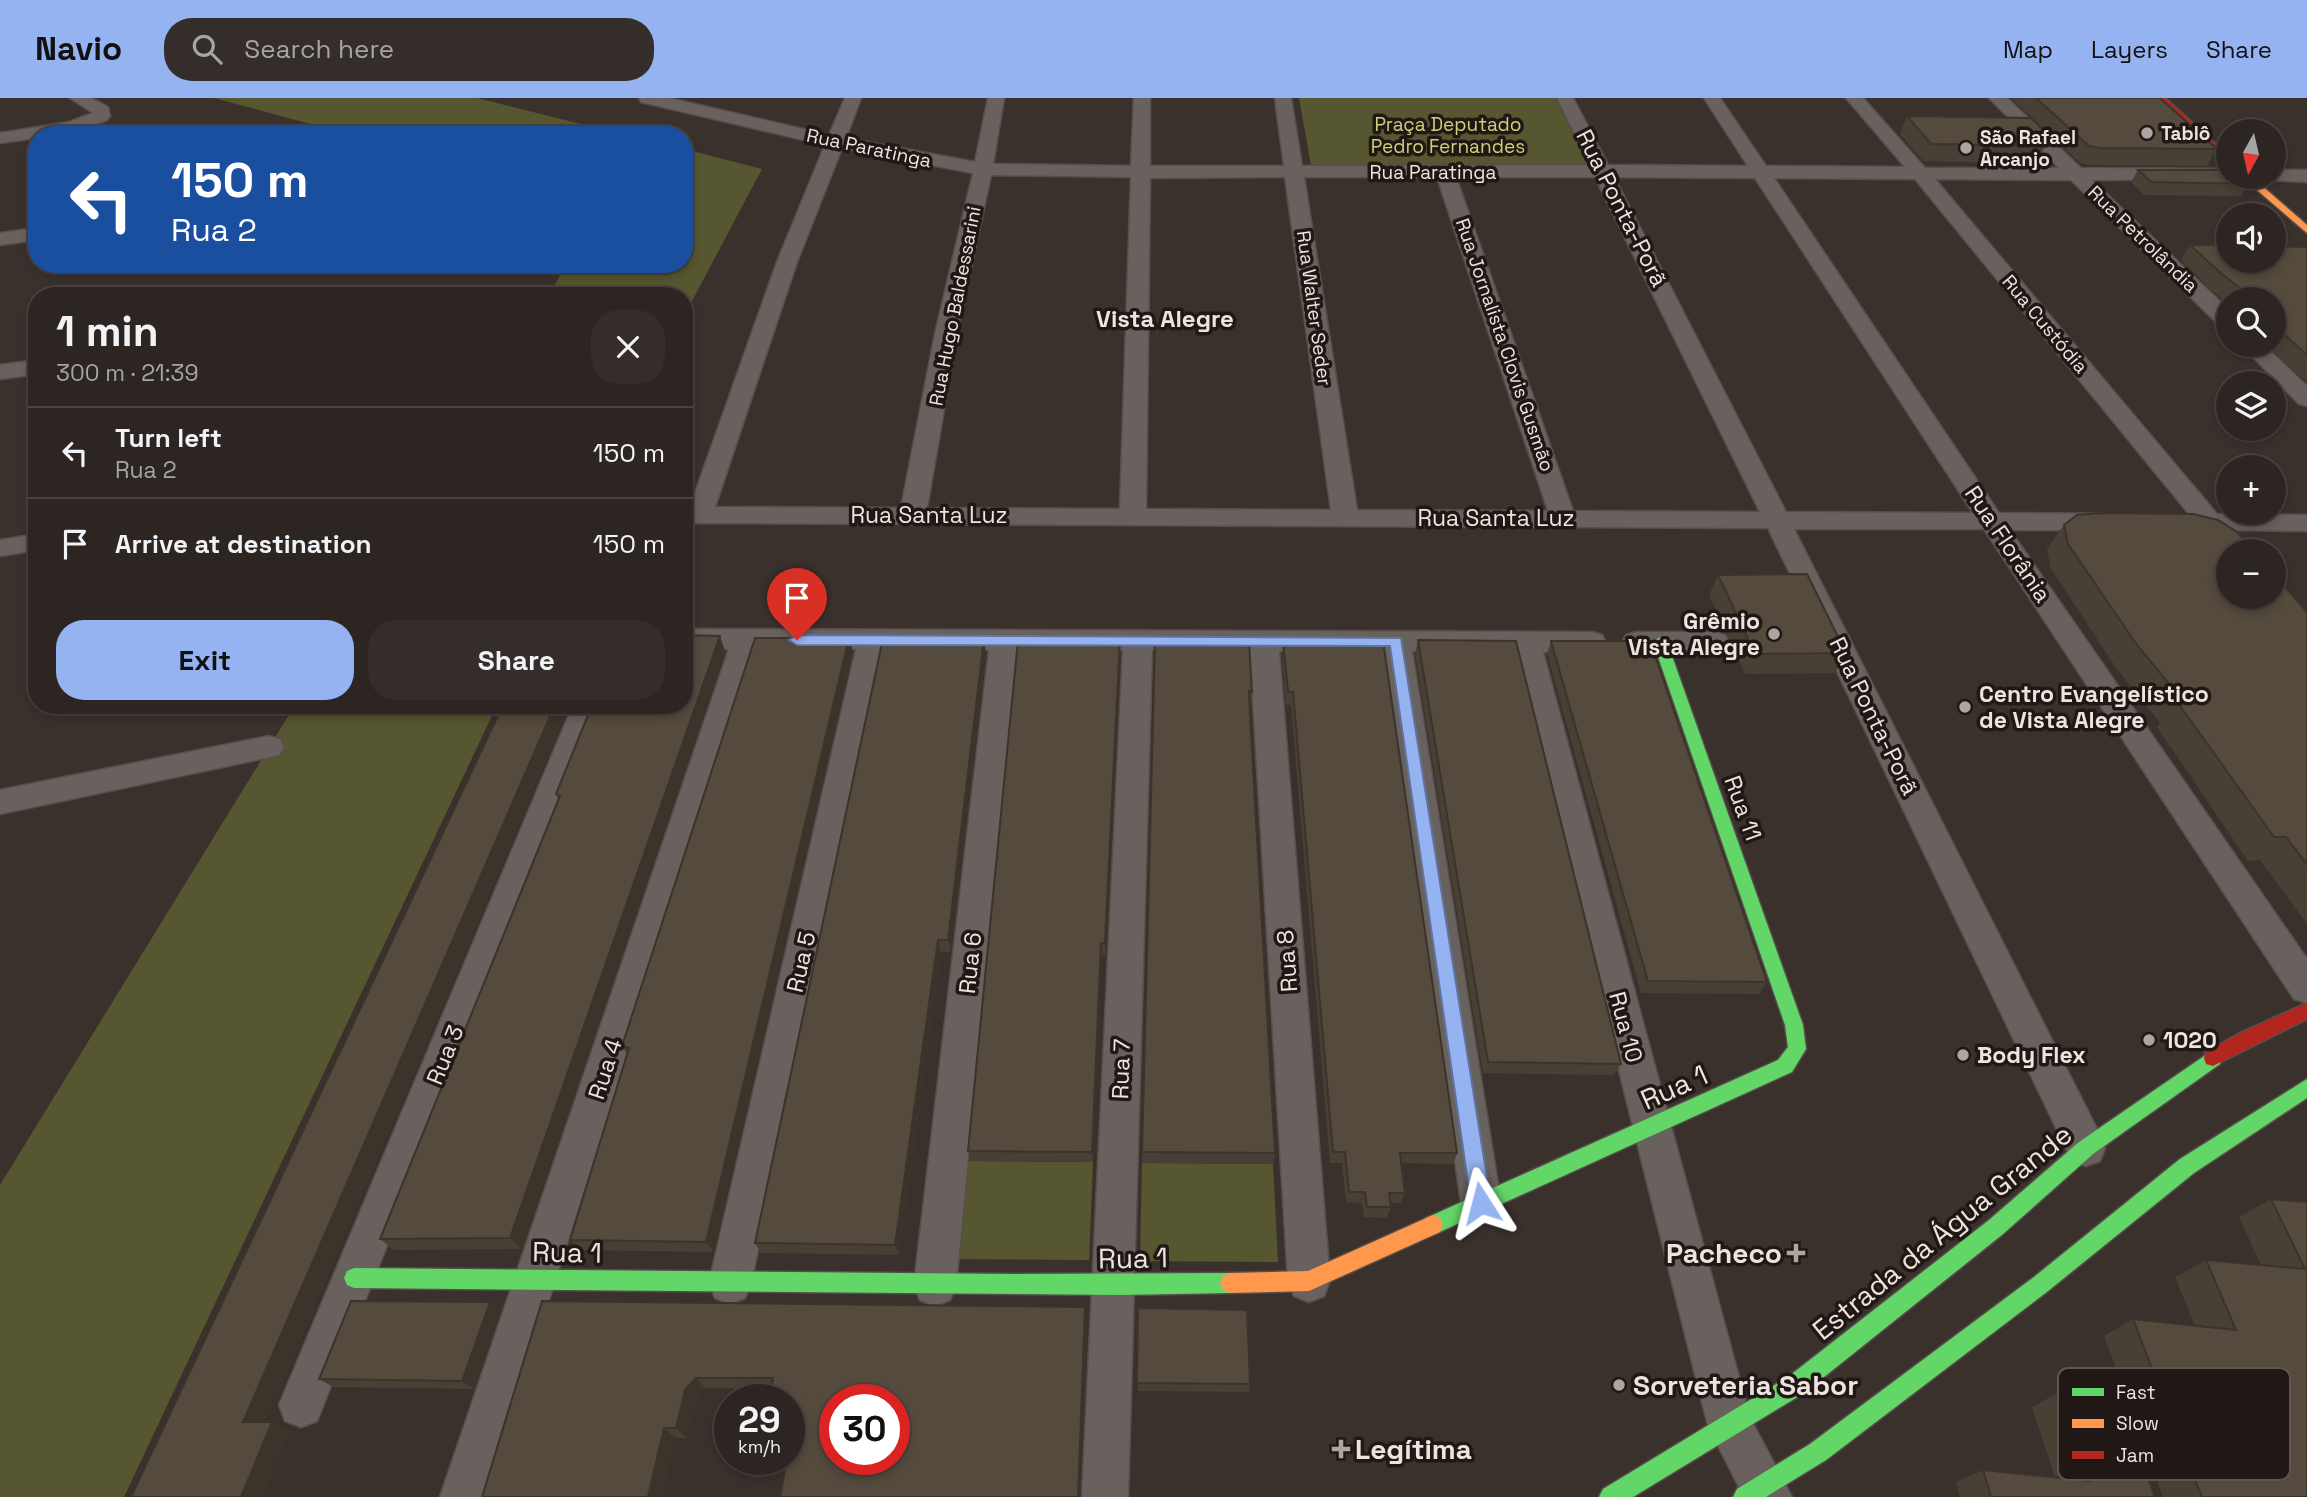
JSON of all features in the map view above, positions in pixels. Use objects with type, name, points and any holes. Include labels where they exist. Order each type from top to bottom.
[{"type":"street","points":[[74,126],[91,122],[100,116],[102,111],[78,98]]},
{"type":"street","name":"Rua Paratinga","points":[[647,98],[837,142],[983,169],[1294,173],[1604,171],[2216,175]]},
{"type":"street","points":[[693,512],[786,262],[853,98]]},
{"type":"street","name":"Rua Hugo Baldessarini","points":[[913,514],[946,334],[996,98]]},
{"type":"street","points":[[1133,517],[1142,98]]},
{"type":"street","name":"Rua Walter Seder","points":[[1283,98],[1345,518]]},
{"type":"street","name":"Rua Ponta-Porã","points":[[1565,98],[1604,171],[2086,1148]]},
{"type":"street","name":"Rua Florânia","points":[[1712,98],[1991,521],[2307,988]]},
{"type":"street","name":"Rua Custódia","points":[[1854,98],[1920,173],[2224,539]]},
{"type":"street","name":"Rua Petrolândia","points":[[1997,98],[2216,309]]},
{"type":"street","points":[[2160,98],[2216,149]]},
{"type":"street","points":[[0,138],[28,134]]},
{"type":"street","name":"Rua Jornalista Clovis Gusmão","points":[[1445,173],[1563,518]]},
{"type":"street","points":[[2286,176],[2307,176]]},
{"type":"street","points":[[2261,189],[2307,230]]},
{"type":"street","points":[[0,239],[28,235]]},
{"type":"street","points":[[2264,357],[2307,399]]},
{"type":"street","points":[[0,372],[28,368]]},
{"type":"street","name":"Rua Santa Luz","points":[[693,515],[2307,523]]},
{"type":"street","points":[[0,548],[28,543]]},
{"type":"street","points":[[693,639],[1716,642]]},
{"type":"street","name":"Rua 4","points":[[463,1497],[746,639]]},
{"type":"street","name":"Rua 5","points":[[730,1283],[872,640]]},
{"type":"street","name":"Rua 6","points":[[935,1285],[1004,640]]},
{"type":"street","name":"Rua 7","points":[[1105,1497],[1138,641]]},
{"type":"street","name":"Rua 8","points":[[1264,641],[1309,1281]]},
{"type":"street","points":[[1396,641],[1481,1203]]},
{"type":"street","name":"Rua 10","points":[[1526,642],[1730,1426],[1759,1493]]},
{"type":"street","name":"Rua 11","points":[[1660,642],[1783,990]]},
{"type":"street","name":"Rua 3","points":[[301,1405],[584,714]]},
{"type":"street","points":[[0,802],[270,747]]},
{"type":"street","name":"Rua 1","points":[[354,1278],[537,1277],[730,1283],[1113,1286],[1309,1281],[1785,1066],[1797,1049],[1794,1025],[1783,990]]},
{"type":"street","name":"Estrada da Água Grande","points":[[1611,1497],[1796,1385],[1996,1227],[2086,1148],[2202,1064],[2248,1038],[2307,1011]]},
{"type":"street","points":[[1759,1493],[2041,1284],[2187,1166],[2307,1088]]},
{"type":"green space","points":[[214,98],[477,98],[589,126],[318,126]]},
{"type":"green space","name":"Praça Deputado Pedro Fernandes","points":[[1299,98],[1562,98],[1597,169],[1312,171]]},
{"type":"green space","points":[[693,151],[762,169],[693,299],[693,287],[554,287],[561,273],[693,273]]},
{"type":"green space","points":[[289,714],[493,714],[124,1497],[0,1497],[0,1185]]},
{"type":"green space","points":[[962,1161],[1093,1162],[1089,1260],[951,1259]]},
{"type":"green space","points":[[1142,1163],[1273,1164],[1278,1262],[1140,1261]]},
{"type":"building","points":[[2036,98],[2160,98],[2216,149],[2099,148],[2089,146]]},
{"type":"building","points":[[1907,116],[2031,118],[2050,136],[2027,130],[2041,146],[1931,144]]},
{"type":"building","points":[[2138,170],[2216,170],[2216,183],[2151,182]]},
{"type":"building","points":[[2190,245],[2216,245],[2216,269]]},
{"type":"building","points":[[2286,246],[2307,247],[2307,355],[2286,336],[2286,287],[2239,287],[2222,274],[2286,273]]},
{"type":"building","points":[[2193,514],[2216,520],[2216,525],[2226,525],[2243,539],[2216,539],[2216,609],[2286,609],[2286,588],[2307,612],[2307,864],[2286,837],[2274,837],[2178,703],[2185,703],[2137,645],[2068,544],[2064,525],[2077,515]]},
{"type":"building","points":[[1807,574],[1846,653],[1755,654],[1718,575]]},
{"type":"building","points":[[693,635],[720,636],[693,713]]},
{"type":"building","points":[[755,638],[849,638],[706,1242],[570,1240],[629,1048],[622,1046]]},
{"type":"building","points":[[883,638],[984,639],[948,940],[938,940],[895,1245],[755,1243]]},
{"type":"building","points":[[1018,640],[1120,640],[1105,943],[1101,943],[1092,1152],[968,1151]]},
{"type":"building","points":[[1155,640],[1249,641],[1252,692],[1249,691],[1250,715],[1275,1153],[1142,1152]]},
{"type":"building","points":[[1418,640],[1516,641],[1621,1064],[1488,1062]]},
{"type":"building","points":[[1283,641],[1383,641],[1457,1153],[1400,1153],[1405,1193],[1389,1193],[1391,1207],[1367,1207],[1365,1192],[1349,1192],[1345,1152],[1333,1152],[1293,692],[1288,692]]},
{"type":"building","points":[[1551,641],[1650,641],[1767,982],[1648,981]]},
{"type":"building","points":[[499,714],[551,714],[243,1422],[272,1422],[241,1497],[131,1497]]},
{"type":"building","points":[[588,714],[693,714],[510,1238],[380,1239],[560,796],[556,794]]},
{"type":"building","points":[[2271,1199],[2307,1202],[2307,1497],[2202,1497],[2195,1480],[2290,1480],[2290,1368],[2152,1368],[2133,1319],[2236,1330],[2206,1260],[2305,1269]]},
{"type":"building","points":[[351,1301],[490,1302],[462,1381],[319,1379]]},
{"type":"building","points":[[542,1301],[1085,1307],[1078,1497],[780,1497],[784,1475],[805,1475],[805,1384],[772,1384],[773,1378],[696,1378],[685,1390],[676,1428],[664,1428],[648,1497],[482,1497]]},
{"type":"building","points":[[1138,1308],[1247,1310],[1250,1384],[1137,1383]]},
{"type":"building","points":[[1983,1470],[2058,1478],[2058,1480],[2149,1480],[2155,1497],[1991,1497]]},
{"type":"traffic: fast","points":[[1433,1225],[1785,1066],[1797,1049],[1794,1025],[1660,642]]},
{"type":"traffic: fast","points":[[1611,1497],[1796,1385],[1996,1227],[2086,1148],[2213,1058]]},
{"type":"traffic: fast","points":[[1745,1497],[1818,1452],[2041,1284],[2187,1166],[2307,1088]]},
{"type":"traffic: fast","points":[[354,1278],[1011,1285],[1230,1283]]},
{"type":"traffic: slow","points":[[2261,189],[2307,230]]},
{"type":"traffic: slow","points":[[1230,1283],[1309,1281],[1433,1225]]},
{"type":"traffic: jam","points":[[2160,98],[2216,149]]},
{"type":"traffic: jam","points":[[2213,1058],[2248,1038],[2307,1011]]},
{"type":"place","name":"Tablô","points":[[2147,133]]},
{"type":"place","name":"São Rafael Arcanjo","points":[[1966,148]]},
{"type":"place","name":"Grêmio Vista Alegre","points":[[1774,634]]},
{"type":"place","name":"Centro Evangelístico de Vista Alegre","points":[[1965,707]]},
{"type":"place","name":"1020","points":[[2149,1040]]},
{"type":"place","name":"Body Flex","points":[[1963,1055]]},
{"type":"place","name":"Pacheco","points":[[1796,1253]]},
{"type":"place","name":"Sorveteria Sabor","points":[[1619,1385]]},
{"type":"place","name":"Legítima","points":[[1341,1449]]},
{"type":"district","name":"Vista Alegre","points":[[1165,318]]},
{"type":"route","points":[[797,640],[1396,641],[1481,1203]]}]
